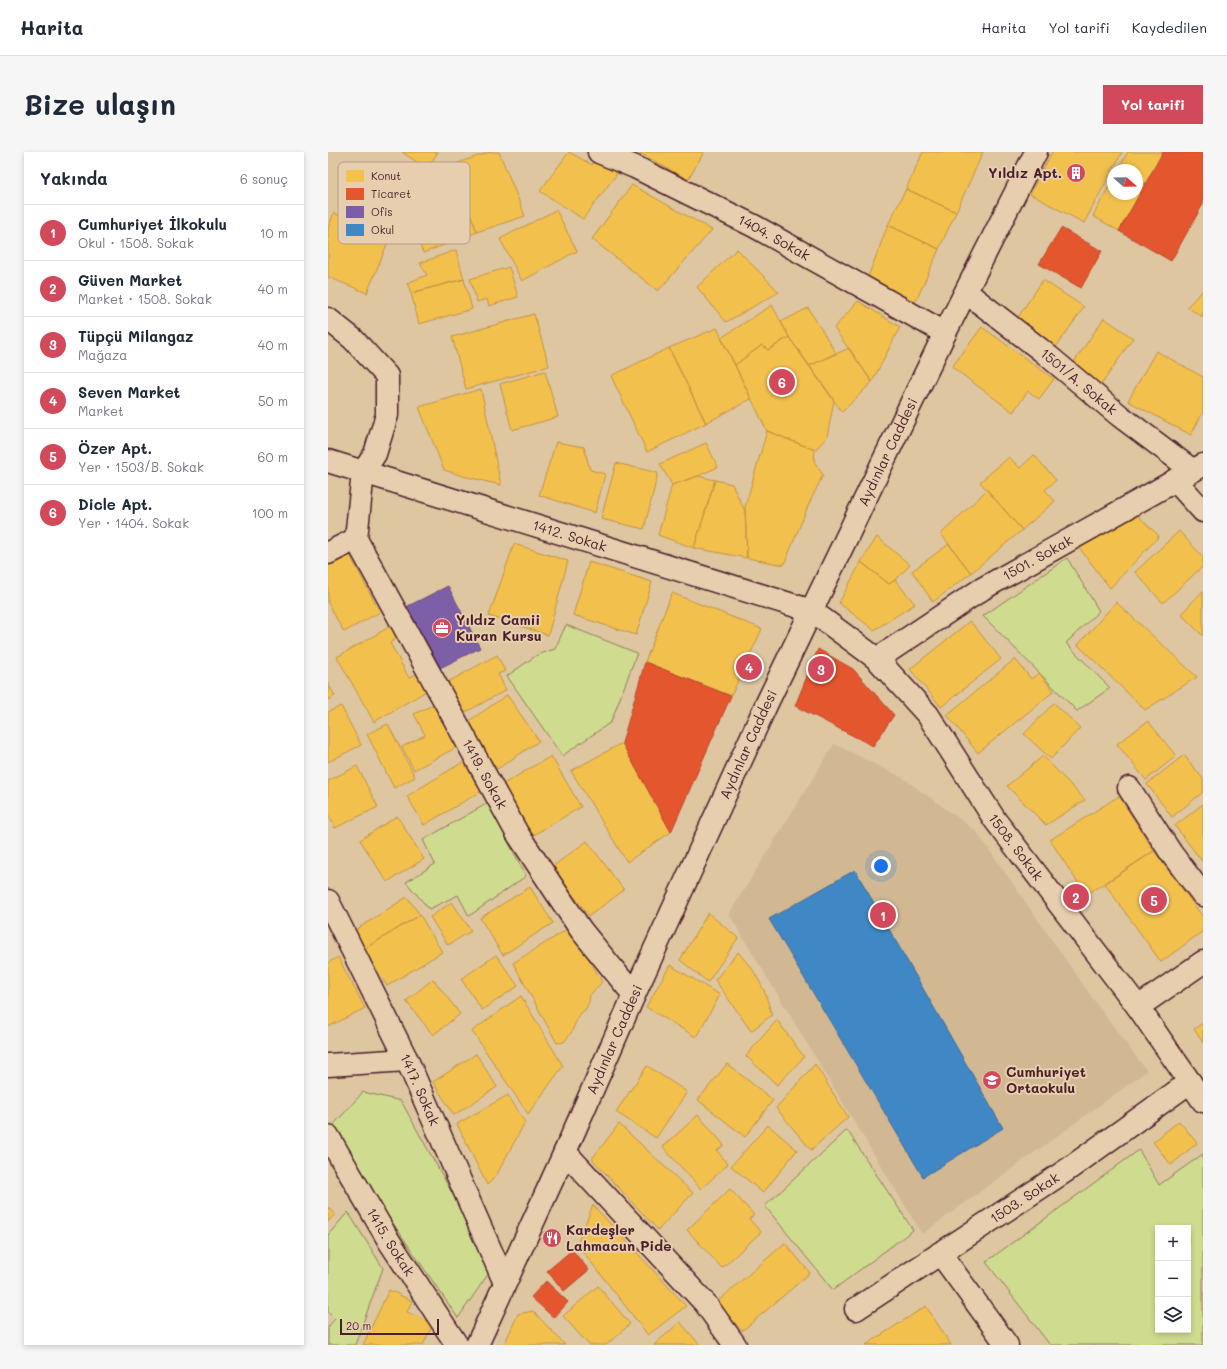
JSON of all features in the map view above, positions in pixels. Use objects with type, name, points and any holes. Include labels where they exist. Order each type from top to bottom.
[{"type":"street","name":"1404. Sokak","points":[[599,152],[635,167],[754,226],[945,334]]},
{"type":"street","name":"Aydınlar Caddesi","points":[[477,1345],[767,703],[945,334],[1036,152]]},
{"type":"street","name":"1501/A. Sokak","points":[[966,292],[1041,350],[1190,472],[1203,511]]},
{"type":"street","points":[[328,319],[353,339],[388,376],[387,414],[375,454],[362,472],[356,539],[328,553]]},
{"type":"street","name":"1412. Sokak","points":[[328,461],[812,611]]},
{"type":"street","name":"1501. Sokak","points":[[877,659],[982,589],[1190,472]]},
{"type":"street","name":"1419. Sokak","points":[[356,539],[517,833],[581,930],[634,995]]},
{"type":"street","name":"1508. Sokak","points":[[812,611],[877,659],[928,715],[995,820],[1138,1007],[1203,1101]]},
{"type":"street","points":[[1130,788],[1171,853],[1203,895]]},
{"type":"street","name":"1417. Sokak","points":[[328,901],[407,1060],[505,1283]]},
{"type":"street","points":[[1138,1007],[1203,962]]},
{"type":"street","points":[[328,1065],[407,1060]]},
{"type":"street","name":"1503. Sokak","points":[[856,1309],[1067,1170],[1190,1082]]},
{"type":"street","name":"1415. Sokak","points":[[328,1136],[390,1241],[457,1345]]},
{"type":"street","points":[[565,1152],[705,1303],[735,1345]]},
{"type":"street","points":[[940,1253],[1007,1345]]},
{"type":"shaded area","points":[[834,744],[903,778],[976,831],[1103,1013],[1147,1071],[922,1234],[729,914]]},
{"type":"green space","points":[[1067,558],[1099,611],[1066,643],[1110,688],[1077,711],[983,616]]},
{"type":"green space","points":[[566,625],[637,653],[611,722],[562,756],[507,676],[537,655],[555,649]]},
{"type":"green space","points":[[488,803],[526,876],[469,916],[458,895],[429,909],[406,882],[435,864],[423,840]]},
{"type":"green space","points":[[363,1092],[401,1101],[493,1267],[458,1318],[329,1130]]},
{"type":"green space","points":[[847,1130],[913,1230],[833,1290],[765,1206]]},
{"type":"green space","points":[[1139,1150],[1159,1185],[1203,1154],[1203,1345],[1050,1345],[986,1262]]},
{"type":"green space","points":[[348,1212],[383,1268],[355,1345],[328,1345],[328,1327],[335,1319],[328,1312],[328,1235]]},
{"type":"building: Konut","points":[[402,152],[438,152],[432,162],[417,162]]},
{"type":"building: Konut","points":[[490,152],[499,152],[525,216],[477,232],[470,213],[470,162],[461,162]]},
{"type":"building: Konut","points":[[569,152],[592,165],[596,158],[619,171],[583,219],[540,191]]},
{"type":"building: Konut","points":[[638,152],[704,152],[688,180]]},
{"type":"building: Konut","points":[[923,152],[983,152],[956,212],[906,189]]},
{"type":"building: Konut","name":"Yıldız Apt.","points":[[1052,152],[1122,152],[1116,164],[1107,164],[1107,180],[1084,223],[1030,194]]},
{"type":"building: Konut","points":[[1128,152],[1163,152],[1143,188],[1143,164],[1121,164]]},
{"type":"building: Konut","points":[[632,185],[712,230],[658,291],[592,239]]},
{"type":"building: Konut","points":[[906,189],[956,212],[939,249],[888,225]]},
{"type":"building: Konut","points":[[1107,190],[1107,200],[1136,200],[1119,231],[1093,216]]},
{"type":"building: Konut","points":[[556,210],[577,251],[522,281],[500,239]]},
{"type":"building: Konut","points":[[334,213],[338,215],[338,244],[387,244],[367,293],[328,277],[328,228]]},
{"type":"building: Konut","points":[[470,213],[477,232],[470,235]]},
{"type":"building: Konut","points":[[888,225],[939,249],[915,303],[866,282]]},
{"type":"building: Konut","points":[[420,244],[446,244],[423,253]]},
{"type":"building: Konut","points":[[737,249],[779,292],[726,322],[697,287]]},
{"type":"building: Konut","points":[[456,250],[464,279],[411,293],[407,283],[427,275],[420,263]]},
{"type":"building: Konut","points":[[509,267],[518,297],[489,306],[487,299],[477,302],[470,279]]},
{"type":"building: Konut","points":[[464,279],[472,309],[419,324],[411,293]]},
{"type":"building: Konut","points":[[1043,280],[1084,307],[1054,350],[1014,323]]},
{"type":"building: Konut","points":[[1203,290],[1203,317],[1187,307]]},
{"type":"building: Konut","points":[[858,301],[900,327],[872,382],[834,328]]},
{"type":"building: Konut","points":[[772,305],[789,337],[768,350],[762,345],[735,365],[721,338]]},
{"type":"building: Konut","points":[[808,308],[836,353],[809,366],[789,337],[781,322]]},
{"type":"building: Konut","points":[[534,314],[549,366],[466,389],[452,337]]},
{"type":"building: Konut","points":[[1104,318],[1133,338],[1099,388],[1070,368]]},
{"type":"building: Konut","points":[[982,327],[1054,379],[1039,399],[1028,391],[1013,412],[952,367]]},
{"type":"building: Konut","points":[[717,328],[751,399],[706,423],[669,348]]},
{"type":"building: Konut","points":[[789,337],[834,400],[827,437],[815,450],[767,431],[735,365],[762,345],[768,350]]},
{"type":"building: Konut","points":[[669,348],[706,423],[647,452],[611,376]]},
{"type":"building: Konut","points":[[849,348],[872,382],[842,412],[809,366]]},
{"type":"building: Konut","points":[[1156,351],[1203,377],[1203,412],[1191,435],[1128,401]]},
{"type":"building: Konut","points":[[545,371],[558,417],[512,430],[500,384]]},
{"type":"building: Konut","points":[[481,389],[501,485],[444,470],[419,407]]},
{"type":"building: Konut","points":[[767,431],[815,450],[814,461],[823,475],[808,506],[784,565],[747,558],[745,507]]},
{"type":"building: Konut","points":[[556,442],[584,447],[590,470],[605,474],[595,513],[539,495]]},
{"type":"building: Konut","points":[[706,443],[718,467],[672,485],[660,464]]},
{"type":"building: Konut","points":[[1034,455],[1056,480],[1045,490],[1055,501],[1022,530],[980,482],[1009,457],[1020,468]]},
{"type":"building: Konut","points":[[616,463],[658,473],[644,529],[601,519]]},
{"type":"building: Konut","points":[[698,476],[715,480],[694,548],[658,535],[672,485]]},
{"type":"building: Konut","points":[[715,480],[732,484],[745,511],[747,558],[694,548]]},
{"type":"building: Konut","points":[[987,490],[1022,530],[971,573],[941,534]]},
{"type":"building: Konut","points":[[1136,514],[1159,536],[1110,588],[1078,546],[1089,534],[1096,539],[1108,526],[1113,530]]},
{"type":"building: Konut","points":[[1179,531],[1203,557],[1203,566],[1163,603],[1135,572]]},
{"type":"building: Konut","points":[[877,537],[910,565],[889,584],[861,562]]},
{"type":"building: Konut","points":[[514,544],[568,561],[548,635],[489,616]]},
{"type":"building: Konut","points":[[949,544],[971,573],[933,602],[912,571]]},
{"type":"building: Konut","points":[[347,550],[380,612],[344,632],[328,603],[328,561]]},
{"type":"building: Konut","points":[[589,562],[652,582],[636,635],[573,615]]},
{"type":"building: Konut","points":[[861,562],[889,584],[895,580],[915,604],[874,630],[839,603]]},
{"type":"building: Konut","points":[[1203,591],[1203,636],[1181,614]]},
{"type":"building: Konut","points":[[672,593],[762,629],[731,696],[645,662]]},
{"type":"building: Konut","points":[[1116,602],[1197,677],[1145,710],[1078,645]]},
{"type":"building: Konut","points":[[970,621],[1001,659],[941,707],[910,669]]},
{"type":"building: Konut","points":[[391,626],[397,638],[390,643],[409,678],[418,673],[428,690],[374,722],[337,657]]},
{"type":"building: Konut","points":[[497,655],[505,671],[498,674],[506,690],[464,713],[448,682]]},
{"type":"building: Konut","points":[[1015,659],[1031,679],[1039,673],[1054,691],[978,753],[947,715]]},
{"type":"building: Konut","points":[[328,683],[335,696],[328,700]]},
{"type":"building: Konut","points":[[507,695],[539,741],[497,769],[466,723]]},
{"type":"building: Konut","points":[[437,703],[459,746],[414,770],[402,747],[425,735],[414,714]]},
{"type":"building: Konut","points":[[1054,703],[1080,728],[1051,759],[1024,734]]},
{"type":"building: Konut","points":[[341,706],[361,745],[328,762],[328,712]]},
{"type":"building: Konut","points":[[1148,721],[1176,756],[1146,780],[1117,744]]},
{"type":"building: Konut","points":[[388,724],[415,777],[394,788],[367,734]]},
{"type":"building: Konut","points":[[622,743],[671,832],[627,862],[571,771]]},
{"type":"building: Konut","points":[[1184,755],[1203,779],[1203,792],[1172,817],[1147,784]]},
{"type":"building: Konut","points":[[551,756],[581,807],[530,837],[500,786]]},
{"type":"building: Konut","points":[[1043,756],[1085,800],[1046,825],[1007,786]]},
{"type":"building: Konut","points":[[468,759],[485,789],[424,825],[407,796]]},
{"type":"building: Konut","points":[[357,766],[378,807],[335,828],[328,814],[328,781]]},
{"type":"building: Konut","points":[[1119,796],[1154,851],[1086,895],[1050,840]]},
{"type":"building: Konut","points":[[1203,804],[1203,860],[1202,861],[1175,826]]},
{"type":"building: Konut","points":[[397,816],[424,859],[387,882],[360,840]]},
{"type":"building: Konut","points":[[587,841],[624,890],[589,916],[552,867]]},
{"type":"building: Konut","points":[[1154,851],[1203,917],[1203,931],[1161,962],[1105,884]]},
{"type":"building: Konut","points":[[530,887],[553,923],[503,955],[480,918]]},
{"type":"building: Konut","points":[[407,897],[420,915],[364,949],[354,931]]},
{"type":"building: Konut","points":[[452,902],[471,931],[448,945],[430,917]]},
{"type":"building: Konut","points":[[708,913],[738,938],[708,982],[680,960]]},
{"type":"building: Konut","points":[[420,915],[442,952],[387,986],[364,949]]},
{"type":"building: Konut","points":[[571,927],[602,982],[590,995],[589,1002],[585,1010],[580,1013],[571,1033],[564,1042],[557,1043],[513,963]]},
{"type":"building: Konut","points":[[738,952],[753,970],[764,990],[772,1015],[751,1031],[715,980]]},
{"type":"building: Konut","points":[[496,955],[518,986],[482,1010],[461,979]]},
{"type":"building: Konut","points":[[338,957],[365,1008],[328,1027],[328,963]]},
{"type":"building: Konut","points":[[670,965],[720,995],[696,1037],[646,1007]]},
{"type":"building: Konut","points":[[433,979],[460,1014],[433,1035],[406,1001]]},
{"type":"building: Konut","points":[[521,996],[563,1066],[528,1114],[472,1031]]},
{"type":"building: Konut","points":[[777,1020],[804,1057],[777,1085],[746,1056]]},
{"type":"building: Konut","points":[[1203,1023],[1203,1043],[1194,1029]]},
{"type":"building: Konut","points":[[476,1054],[497,1087],[454,1115],[433,1082]]},
{"type":"building: Konut","points":[[727,1064],[773,1100],[745,1137],[698,1100]]},
{"type":"building: Konut","points":[[815,1064],[848,1117],[811,1150],[776,1108]]},
{"type":"building: Konut","points":[[647,1066],[687,1092],[656,1138],[616,1112]]},
{"type":"building: Konut","points":[[508,1095],[525,1122],[496,1176],[487,1185],[457,1124]]},
{"type":"building: Konut","points":[[698,1115],[724,1145],[717,1151],[728,1164],[701,1189],[663,1147]]},
{"type":"building: Konut","points":[[1179,1121],[1197,1143],[1171,1165],[1153,1142]]},
{"type":"building: Konut","points":[[619,1124],[693,1193],[658,1230],[592,1159]]},
{"type":"building: Konut","points":[[768,1125],[797,1150],[763,1193],[731,1166]]},
{"type":"building: Konut","points":[[730,1189],[754,1215],[749,1219],[761,1232],[722,1268],[687,1230]]},
{"type":"building: Konut","points":[[593,1205],[686,1306],[648,1335],[577,1244]]},
{"type":"building: Konut","points":[[328,1207],[335,1214],[328,1222]]},
{"type":"building: Konut","points":[[785,1243],[810,1273],[742,1331],[717,1302]]},
{"type":"building: Konut","points":[[598,1286],[630,1324],[606,1345],[589,1345],[563,1316]]},
{"type":"building: Konut","points":[[389,1290],[412,1301],[407,1312],[433,1324],[423,1345],[363,1345]]},
{"type":"building: Konut","points":[[926,1306],[951,1345],[866,1345]]},
{"type":"building: Konut","points":[[533,1311],[565,1345],[504,1345],[518,1314]]},
{"type":"building: Konut","points":[[680,1322],[700,1345],[654,1345]]},
{"type":"building: Ticaret","points":[[1163,152],[1203,152],[1203,204],[1171,261],[1119,231],[1136,200],[1143,200],[1143,188]]},
{"type":"building: Ticaret","points":[[1061,228],[1102,251],[1081,288],[1039,264]]},
{"type":"building: Ticaret","points":[[818,649],[853,669],[894,715],[873,746],[795,706]]},
{"type":"building: Ticaret","points":[[645,662],[731,696],[671,832],[622,743]]},
{"type":"building: Ticaret","points":[[572,1250],[589,1270],[564,1291],[547,1271]]},
{"type":"building: Ticaret","points":[[546,1281],[568,1302],[554,1318],[531,1297]]},
{"type":"building: Ofis","name":"Yıldız Camii Kuran Kursu","points":[[448,586],[480,648],[436,670],[404,608]]},
{"type":"building: Okul","points":[[855,870],[1003,1128],[923,1177],[769,919]]},
{"type":"place","name":"Yıldız Apt.","points":[[1076,173]]},
{"type":"place","name":"Dicle Apt.","points":[[782,382]]},
{"type":"place","name":"Yıldız Camii Kuran Kursu","points":[[442,628]]},
{"type":"place","name":"Seven Market","points":[[749,667]]},
{"type":"place","name":"Tüpçü Milangaz","points":[[821,669]]},
{"type":"place","name":"Güven Market","points":[[1076,897]]},
{"type":"place","name":"Özer Apt.","points":[[1154,900]]},
{"type":"place","name":"Cumhuriyet İlkokulu","points":[[883,915]]},
{"type":"place","name":"Cumhuriyet Ortaokulu","points":[[992,1080]]},
{"type":"place","name":"Kardeşler Lahmacun Pide","points":[[552,1238]]}]
